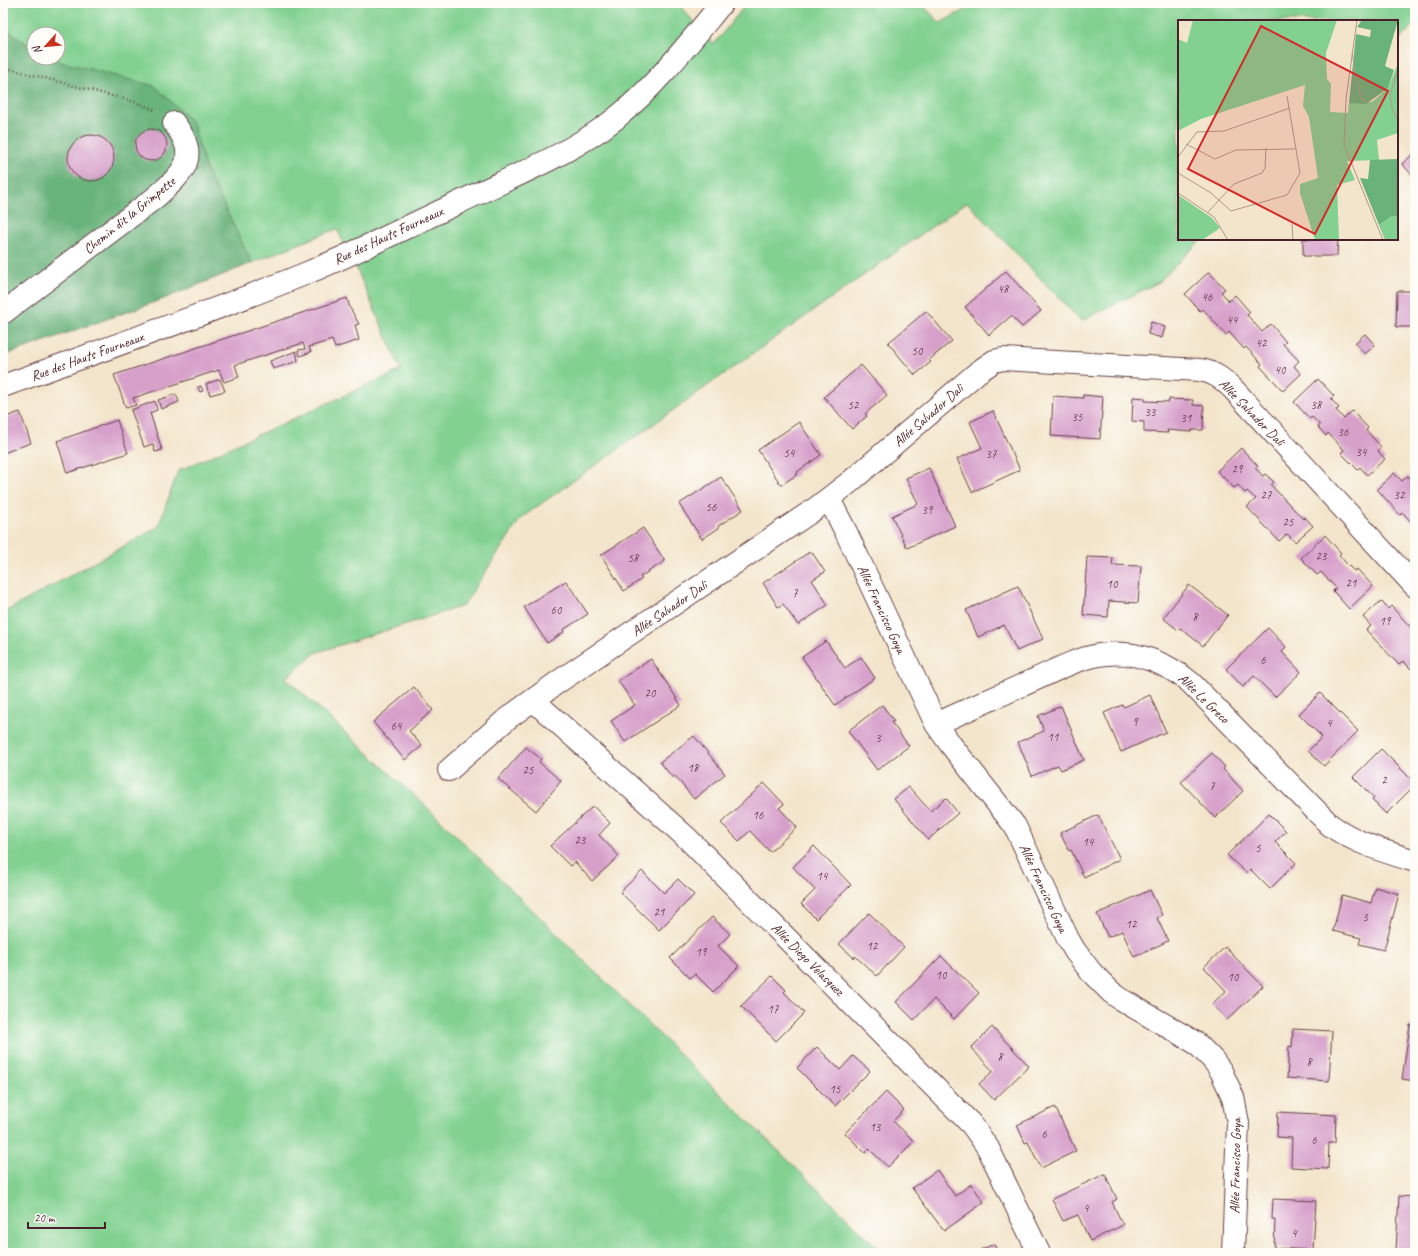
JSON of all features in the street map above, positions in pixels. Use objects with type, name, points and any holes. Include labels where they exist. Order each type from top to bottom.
[{"type":"street","name":"Rue des Hauts Fourneaux","points":[[3,386],[223,306],[308,272],[362,248],[565,150],[599,130],[628,107],[657,80],[722,3]]},
{"type":"street","name":"Chemin dit la Grimpette","points":[[3,313],[156,197],[177,178],[187,162],[188,152],[186,142],[174,123]]},
{"type":"street","name":"Allée Salvador Dali","points":[[449,770],[508,718],[533,700],[829,499],[978,372],[994,361],[1003,359],[1209,371],[1218,376],[1234,390],[1415,586]]},
{"type":"street","name":"Allée Francisco Goya","points":[[829,499],[936,724],[1015,826],[1075,951],[1091,972],[1111,992],[1122,1000],[1196,1043],[1213,1060],[1221,1071],[1233,1096],[1238,1123],[1234,1253]]},
{"type":"street","name":"Allée Le Greco","points":[[936,724],[1067,666],[1094,656],[1120,654],[1149,659],[1173,669],[1191,684],[1320,815],[1335,828],[1348,837],[1415,861]]},
{"type":"street","name":"Allée Diego Velasquez","points":[[533,700],[687,838],[972,1125],[988,1148],[1039,1253]]},
{"type":"path","points":[[3,67],[135,102],[152,108],[174,123]]},
{"type":"green space","points":[[3,3],[680,3],[687,14],[714,44],[747,3],[921,3],[940,23],[977,3],[1415,3],[1415,24],[1398,41],[1398,20],[1178,20],[1178,240],[1201,240],[1159,282],[1081,321],[967,202],[521,518],[463,606],[315,653],[286,678],[431,811],[883,1253],[3,1253],[3,613],[158,527],[178,471],[401,370],[358,272],[337,229],[252,263],[205,167],[193,123],[155,87],[66,64],[66,26],[26,26],[26,43],[3,27]]},
{"type":"green space","points":[[3,27],[26,43],[26,66],[66,66],[66,63],[155,86],[193,123],[205,167],[252,263],[166,298],[3,356]]},
{"type":"building","points":[[148,129],[154,129],[163,133],[167,145],[163,157],[154,161],[148,161],[139,157],[135,148],[135,142],[139,133]]},
{"type":"building","points":[[86,135],[96,135],[104,139],[110,145],[114,153],[114,163],[110,171],[104,177],[96,181],[86,181],[78,177],[72,171],[68,163],[68,153],[72,145],[78,139]]},
{"type":"building","points":[[1415,152],[1415,178],[1402,164]]},
{"type":"building","points":[[1303,240],[1338,240],[1337,256],[1303,256]]},
{"type":"building","points":[[1006,271],[1041,311],[1022,327],[1011,316],[989,335],[965,307]]},
{"type":"building","points":[[1209,272],[1225,289],[1221,292],[1229,301],[1235,295],[1250,312],[1247,315],[1262,332],[1271,324],[1286,342],[1283,344],[1299,361],[1294,366],[1301,374],[1283,391],[1260,366],[1262,364],[1246,347],[1244,349],[1229,332],[1226,335],[1203,309],[1200,311],[1185,294]]},
{"type":"building","points":[[1397,291],[1415,291],[1415,327],[1396,327]]},
{"type":"building","points":[[347,298],[350,308],[359,324],[355,325],[359,340],[335,348],[332,340],[309,347],[311,352],[300,356],[298,350],[305,349],[303,343],[235,365],[239,377],[224,382],[219,370],[133,398],[136,405],[126,408],[114,375]]},
{"type":"building","points":[[926,311],[952,341],[929,360],[931,362],[915,375],[888,343]]},
{"type":"building","points":[[1151,322],[1165,327],[1162,338],[1148,334]]},
{"type":"building","points":[[1365,334],[1375,345],[1365,354],[1355,343]]},
{"type":"building","points":[[296,351],[298,361],[273,369],[270,361]]},
{"type":"building","points":[[861,365],[887,395],[865,414],[867,416],[852,429],[824,397]]},
{"type":"building","points":[[220,379],[225,391],[210,395],[206,384]]},
{"type":"building","points":[[1318,379],[1334,396],[1331,399],[1339,408],[1336,410],[1344,419],[1352,411],[1368,428],[1366,430],[1381,447],[1378,451],[1385,459],[1367,475],[1360,467],[1358,470],[1341,453],[1344,450],[1328,433],[1326,436],[1318,427],[1320,425],[1312,417],[1310,419],[1294,402]]},
{"type":"building","points":[[201,386],[203,391],[200,392],[198,387]]},
{"type":"building","points":[[176,394],[179,402],[161,409],[158,400]]},
{"type":"building","points":[[1083,395],[1103,397],[1100,439],[1051,436],[1053,396],[1083,398]]},
{"type":"building","points":[[1133,397],[1145,398],[1145,401],[1169,402],[1169,399],[1193,400],[1193,405],[1204,406],[1203,430],[1192,430],[1192,432],[1167,430],[1168,433],[1144,432],[1144,422],[1132,421]]},
{"type":"building","points":[[155,401],[157,410],[150,413],[162,450],[155,452],[153,444],[144,447],[131,410]]},
{"type":"building","points":[[993,411],[1020,470],[972,492],[957,459],[982,448],[970,422]]},
{"type":"building","points":[[20,412],[31,443],[3,453],[3,418]]},
{"type":"building","points":[[117,420],[128,453],[67,473],[57,441]]},
{"type":"building","points":[[799,422],[821,455],[797,472],[798,474],[781,485],[758,450]]},
{"type":"building","points":[[1241,448],[1258,466],[1255,468],[1263,476],[1265,474],[1274,482],[1271,485],[1303,519],[1305,517],[1313,526],[1295,542],[1287,534],[1279,541],[1247,507],[1256,499],[1247,491],[1245,493],[1238,485],[1234,488],[1217,471]]},
{"type":"building","points":[[929,468],[955,526],[907,548],[892,516],[918,504],[906,478]]},
{"type":"building","points":[[1394,473],[1402,481],[1408,476],[1415,483],[1415,526],[1403,513],[1400,515],[1377,489]]},
{"type":"building","points":[[721,477],[743,510],[718,526],[719,528],[702,539],[679,504]]},
{"type":"building","points":[[643,528],[665,561],[640,577],[642,579],[624,591],[601,555]]},
{"type":"building","points":[[1325,535],[1341,553],[1339,555],[1346,563],[1354,571],[1357,569],[1373,586],[1349,609],[1333,591],[1336,588],[1321,572],[1317,575],[1301,558]]},
{"type":"building","points":[[811,551],[825,572],[812,580],[828,605],[798,625],[783,604],[778,607],[763,583]]},
{"type":"building","points":[[1087,557],[1113,558],[1112,565],[1141,566],[1138,603],[1109,601],[1108,617],[1083,615]]},
{"type":"building","points":[[566,581],[588,614],[563,630],[564,632],[547,643],[524,607]]},
{"type":"building","points":[[1189,585],[1228,615],[1203,646],[1180,628],[1178,630],[1163,618]]},
{"type":"building","points":[[1018,586],[1043,639],[1017,651],[1004,625],[978,637],[966,610]]},
{"type":"building","points":[[1381,601],[1388,609],[1391,606],[1415,632],[1415,665],[1411,669],[1403,661],[1399,665],[1366,630],[1371,626],[1363,617]]},
{"type":"building","points":[[1268,628],[1286,647],[1282,652],[1301,672],[1275,697],[1254,676],[1243,687],[1226,669]]},
{"type":"building","points":[[826,641],[845,668],[861,657],[875,678],[835,705],[802,657]]},
{"type":"building","points":[[651,659],[681,705],[625,742],[611,721],[635,705],[618,681]]},
{"type":"building","points":[[414,687],[433,710],[409,731],[422,746],[405,760],[373,722]]},
{"type":"building","points":[[1320,693],[1358,731],[1324,766],[1308,751],[1322,737],[1299,714]]},
{"type":"building","points":[[1150,695],[1166,732],[1121,752],[1104,713],[1122,705],[1124,707]]},
{"type":"building","points":[[882,705],[894,721],[891,722],[909,746],[877,770],[848,731]]},
{"type":"building","points":[[1061,706],[1084,760],[1061,770],[1058,765],[1032,776],[1018,742],[1044,731],[1038,716]]},
{"type":"building","points":[[694,736],[725,774],[694,799],[675,776],[673,778],[660,762]]},
{"type":"building","points":[[526,747],[541,759],[539,762],[561,781],[536,811],[498,779]]},
{"type":"building","points":[[1381,749],[1415,783],[1415,785],[1386,814],[1372,800],[1374,798],[1353,777]]},
{"type":"building","points":[[1212,753],[1225,767],[1223,769],[1243,791],[1215,818],[1181,782]]},
{"type":"building","points":[[764,783],[784,804],[779,808],[797,827],[770,852],[750,831],[739,841],[721,823]]},
{"type":"building","points":[[909,787],[930,811],[946,798],[958,813],[928,840],[894,799]]},
{"type":"building","points":[[593,806],[610,823],[599,835],[619,856],[592,881],[575,862],[570,866],[550,846]]},
{"type":"building","points":[[1269,814],[1286,831],[1275,842],[1296,863],[1270,889],[1250,869],[1246,873],[1227,855]]},
{"type":"building","points":[[1098,815],[1120,859],[1084,877],[1071,850],[1069,851],[1060,833]]},
{"type":"building","points":[[814,846],[851,885],[816,919],[801,904],[815,890],[793,867]]},
{"type":"building","points":[[642,871],[664,893],[678,879],[694,895],[659,930],[620,892]]},
{"type":"building","points":[[1375,887],[1399,894],[1384,950],[1359,944],[1361,938],[1333,931],[1342,895],[1371,903]]},
{"type":"building","points":[[1150,890],[1162,915],[1157,918],[1168,941],[1134,957],[1122,931],[1108,937],[1097,914]]},
{"type":"building","points":[[869,913],[904,947],[877,976],[839,944]]},
{"type":"building","points":[[712,917],[730,934],[718,946],[739,966],[713,992],[695,974],[690,978],[670,958]]},
{"type":"building","points":[[1225,947],[1263,986],[1227,1020],[1212,1004],[1226,991],[1204,967]]},
{"type":"building","points":[[941,956],[979,993],[954,1019],[934,999],[914,1020],[896,1002]]},
{"type":"building","points":[[772,976],[786,990],[784,992],[804,1013],[776,1041],[741,1006]]},
{"type":"building","points":[[1410,1025],[1415,1026],[1415,1081],[1402,1079]]},
{"type":"building","points":[[992,1027],[1029,1066],[994,1100],[979,1084],[993,1071],[971,1048]]},
{"type":"building","points":[[1293,1029],[1332,1031],[1329,1081],[1287,1078],[1289,1046],[1292,1047]]},
{"type":"building","points":[[817,1047],[840,1070],[853,1056],[870,1071],[835,1106],[797,1068]]},
{"type":"building","points":[[886,1092],[904,1110],[893,1121],[914,1141],[888,1167],[869,1149],[865,1153],[845,1133]]},
{"type":"building","points":[[1055,1107],[1076,1151],[1041,1168],[1028,1142],[1025,1143],[1017,1125]]},
{"type":"building","points":[[1278,1112],[1336,1115],[1335,1143],[1329,1143],[1328,1169],[1291,1167],[1292,1138],[1277,1137]]},
{"type":"building","points":[[1414,1149],[1415,1165],[1412,1165]]},
{"type":"building","points":[[937,1170],[955,1196],[971,1184],[984,1202],[944,1231],[912,1188]]},
{"type":"building","points":[[1105,1174],[1117,1199],[1112,1202],[1123,1225],[1090,1241],[1078,1215],[1063,1221],[1052,1199]]},
{"type":"building","points":[[1399,1196],[1415,1197],[1415,1251],[1396,1250]]},
{"type":"building","points":[[1273,1199],[1316,1201],[1313,1250],[1274,1248],[1275,1219],[1272,1219]]},
{"type":"building","points":[[994,1244],[998,1253],[973,1253]]}]
